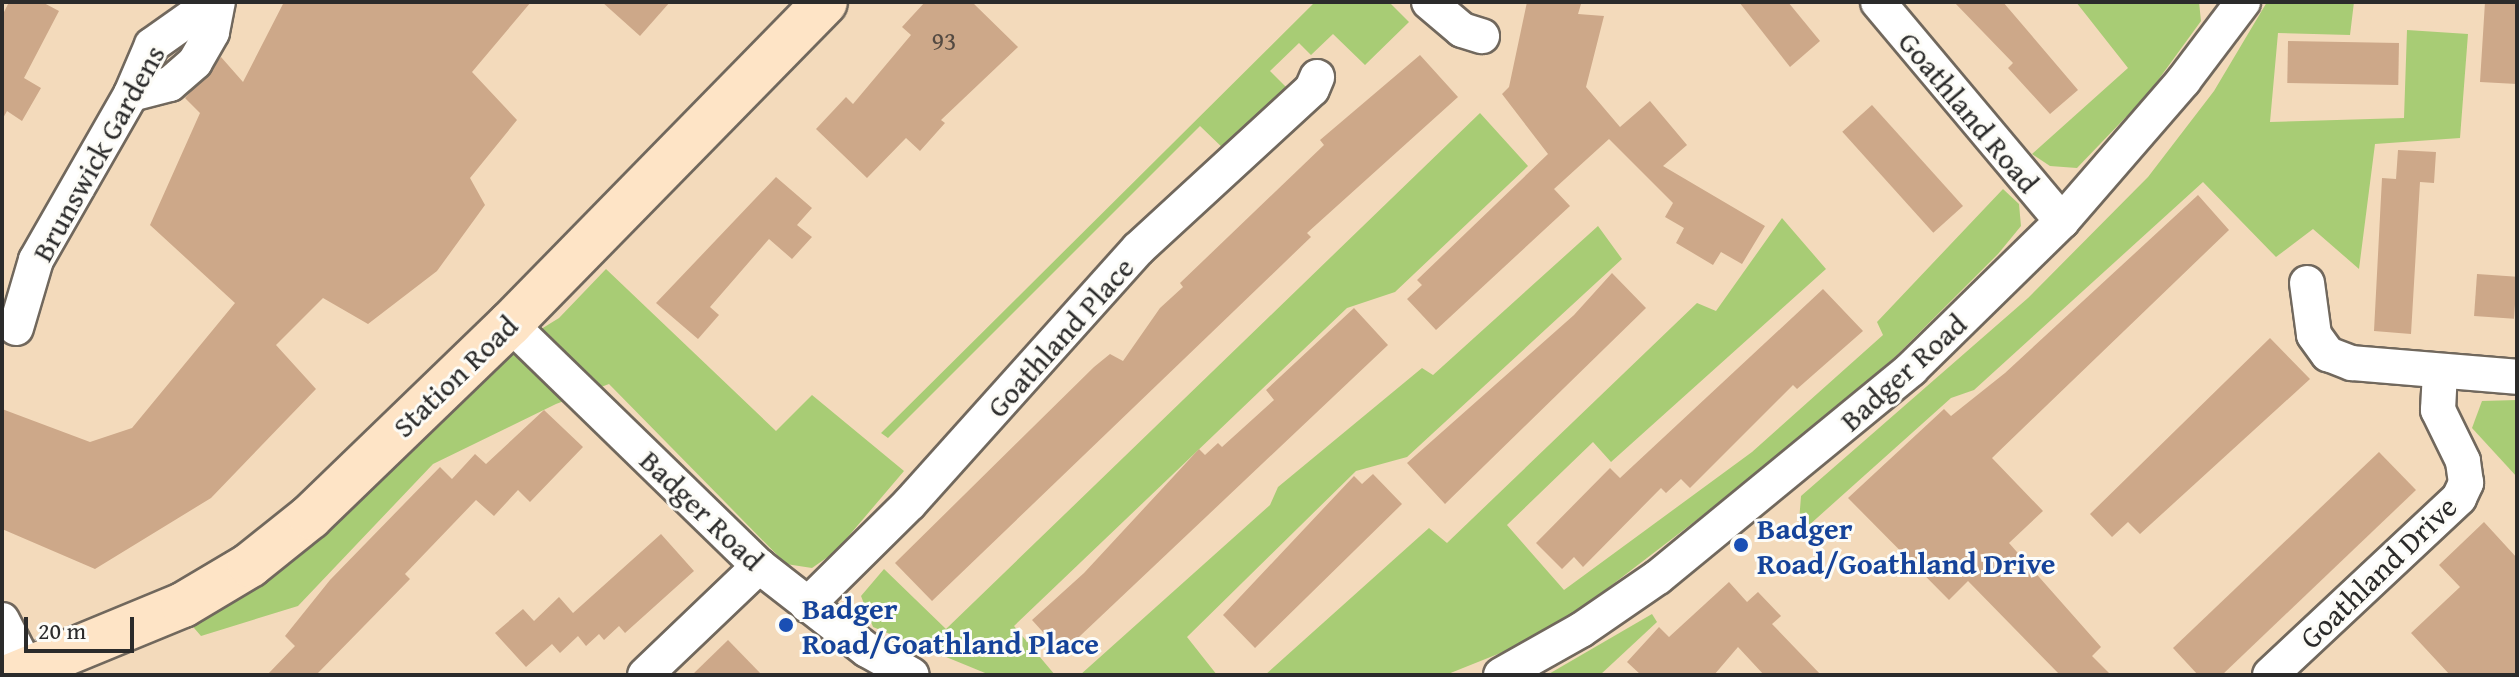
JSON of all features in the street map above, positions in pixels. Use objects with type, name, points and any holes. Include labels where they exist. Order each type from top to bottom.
[{"type":"main road","name":"Station Road","points":[[20,672],[183,605],[250,565],[310,517],[510,324],[825,2]]},
{"type":"street","name":"Brunswick Gardens","points":[[16,328],[36,260],[131,94],[152,45],[216,2]]},
{"type":"street","points":[[1429,2],[1462,30],[1482,36]]},
{"type":"street","name":"Goathland Road","points":[[1878,2],[2062,221]]},
{"type":"street","name":"Badger Road","points":[[1501,675],[1581,630],[1763,495],[1911,369],[2062,221],[2155,115],[2244,2]]},
{"type":"street","name":"Goathland Place","points":[[807,605],[910,503],[1138,249],[1312,89],[1317,77]]},
{"type":"street","points":[[2307,283],[2314,335],[2328,354],[2352,363],[2517,377]]},
{"type":"street","name":"Badger Road","points":[[510,324],[759,566],[867,650],[912,675]]},
{"type":"street","name":"Goathland Drive","points":[[2270,675],[2459,498],[2466,483],[2463,461],[2438,410],[2440,371]]},
{"type":"street","points":[[645,675],[759,566]]},
{"type":"street","points":[[2,620],[20,672]]},
{"type":"green space","points":[[1315,2],[1389,2],[1409,22],[1365,65],[1333,34],[1311,55],[1299,43],[1270,71],[1289,90],[1227,152],[1200,126],[888,438],[881,433]]},
{"type":"green space","points":[[2076,2],[2199,2],[2201,21],[2148,94],[2077,168],[2050,166],[2032,154],[2128,68]]},
{"type":"green space","points":[[2267,2],[2354,2],[2350,35],[2278,33],[2270,122],[2404,118],[2407,30],[2468,34],[2460,138],[2375,144],[2359,269],[2313,229],[2276,257],[2203,182],[1974,390],[1951,398],[1798,535],[1801,496],[2028,298],[2148,177],[2214,91]]},
{"type":"green space","points":[[1480,113],[1528,166],[1395,292],[1347,308],[1014,626],[1055,675],[990,675],[873,627],[861,596],[884,569],[946,629]]},
{"type":"green space","points":[[2003,189],[2019,204],[2021,226],[1998,254],[1895,357],[1767,466],[1587,604],[1523,644],[1448,674],[1265,675],[1429,528],[1447,543],[1697,303],[1716,311],[1782,218],[1826,269],[1611,462],[1593,442],[1507,525],[1564,590],[1752,452],[1883,335],[1877,322]]},
{"type":"green space","points":[[1598,226],[1622,259],[1407,457],[1356,471],[1187,637],[1217,675],[1080,675],[1270,505],[1278,487],[1422,368],[1433,375]]},
{"type":"green space","points":[[606,269],[776,431],[812,395],[904,471],[835,552],[812,568],[786,564],[609,384],[556,404],[433,464],[298,606],[201,636],[188,621],[525,339],[559,318]]},
{"type":"green space","points":[[2517,400],[2517,477],[2472,428],[2482,401]]},
{"type":"green space","points":[[1652,614],[1657,622],[1600,675],[1547,675]]},
{"type":"building","points":[[9,2],[42,2],[59,11],[24,78],[41,88],[22,121],[7,111],[2,120],[2,16]]},
{"type":"building","points":[[284,2],[531,2],[472,72],[517,120],[470,178],[485,205],[437,271],[368,324],[323,298],[276,345],[316,389],[211,498],[95,569],[2,529],[2,409],[90,442],[132,428],[235,303],[150,225],[200,113],[185,98],[221,57],[243,82]]},
{"type":"building","points":[[602,2],[670,2],[640,36]]},
{"type":"building","points":[[925,2],[972,2],[1018,47],[941,120],[945,123],[920,151],[906,138],[867,178],[816,129],[846,97],[853,104],[911,35],[902,27]]},
{"type":"building","points":[[1527,2],[1581,4],[1578,14],[1604,16],[1586,87],[1620,127],[1650,101],[1687,145],[1663,166],[1765,226],[1742,264],[1721,252],[1713,265],[1676,243],[1684,228],[1665,217],[1673,203],[1609,139],[1554,189],[1570,206],[1436,330],[1407,299],[1422,285],[1417,280],[1548,154],[1502,94],[1509,87]]},
{"type":"building","points":[[1739,2],[1788,2],[1820,41],[1790,67]]},
{"type":"building","points":[[1954,2],[2003,2],[2078,90],[2050,114],[2008,68],[2013,63]]},
{"type":"building","points":[[2485,2],[2517,2],[2517,84],[2480,82]]},
{"type":"building","points":[[2288,41],[2399,43],[2398,85],[2287,83]]},
{"type":"building","points":[[1420,55],[1458,97],[1307,233],[1311,237],[932,601],[895,563],[1094,367],[1110,354],[1123,361],[1160,308],[1183,287],[1180,283],[1324,145],[1320,140]]},
{"type":"building","points":[[1872,105],[1963,206],[1933,233],[1842,132]]},
{"type":"building","points":[[2398,150],[2436,152],[2434,183],[2420,182],[2411,334],[2374,331],[2382,178],[2396,179]]},
{"type":"building","points":[[776,177],[812,208],[797,225],[812,237],[792,259],[769,239],[710,307],[719,315],[698,339],[656,303]]},
{"type":"building","points":[[2198,195],[2229,230],[1992,458],[2043,511],[2009,543],[2101,647],[2092,656],[2111,675],[2060,675],[1968,581],[1949,600],[1848,498],[1944,409],[1951,416],[2005,373]]},
{"type":"building","points":[[1612,273],[1646,308],[1445,504],[1407,463],[1574,315]]},
{"type":"building","points":[[2477,274],[2517,277],[2514,319],[2474,316]]},
{"type":"building","points":[[1823,289],[1863,331],[1797,389],[1793,385],[1690,488],[1681,479],[1666,493],[1661,488],[1583,567],[1574,557],[1562,569],[1536,543],[1610,468],[1620,478]]},
{"type":"building","points":[[1354,308],[1388,345],[1062,653],[1032,620],[1084,573],[1199,449],[1205,455],[1218,443],[1222,447],[1274,400],[1266,390]]},
{"type":"building","points":[[2270,338],[2310,379],[2140,534],[2128,522],[2112,537],[2090,514]]},
{"type":"building","points":[[544,410],[583,447],[530,502],[518,490],[494,516],[476,500],[405,574],[410,579],[316,675],[267,675],[295,646],[285,636],[330,580],[440,467],[452,479],[475,454],[486,464]]},
{"type":"building","points":[[2379,452],[2416,490],[2222,675],[2198,675],[2173,648]]},
{"type":"building","points":[[1373,474],[1402,504],[1255,648],[1223,615],[1354,476],[1362,484]]},
{"type":"building","points":[[2484,522],[2517,558],[2517,675],[2450,675],[2411,633],[2460,587],[2439,565]]},
{"type":"building","points":[[661,534],[694,571],[625,633],[619,626],[604,640],[599,634],[586,646],[578,636],[560,653],[552,644],[526,667],[495,633],[523,609],[534,621],[559,597],[573,613]]},
{"type":"building","points":[[1729,582],[1747,602],[1758,592],[1781,616],[1772,624],[1821,675],[1764,675],[1738,647],[1714,675],[1641,675],[1627,662],[1659,627],[1669,637]]},
{"type":"building","points":[[728,640],[762,675],[692,675]]},
{"type":"place","name":"Badger Road/Goathland Drive","points":[[1741,545]]},
{"type":"place","name":"Badger Road/Goathland Place","points":[[786,625]]}]
